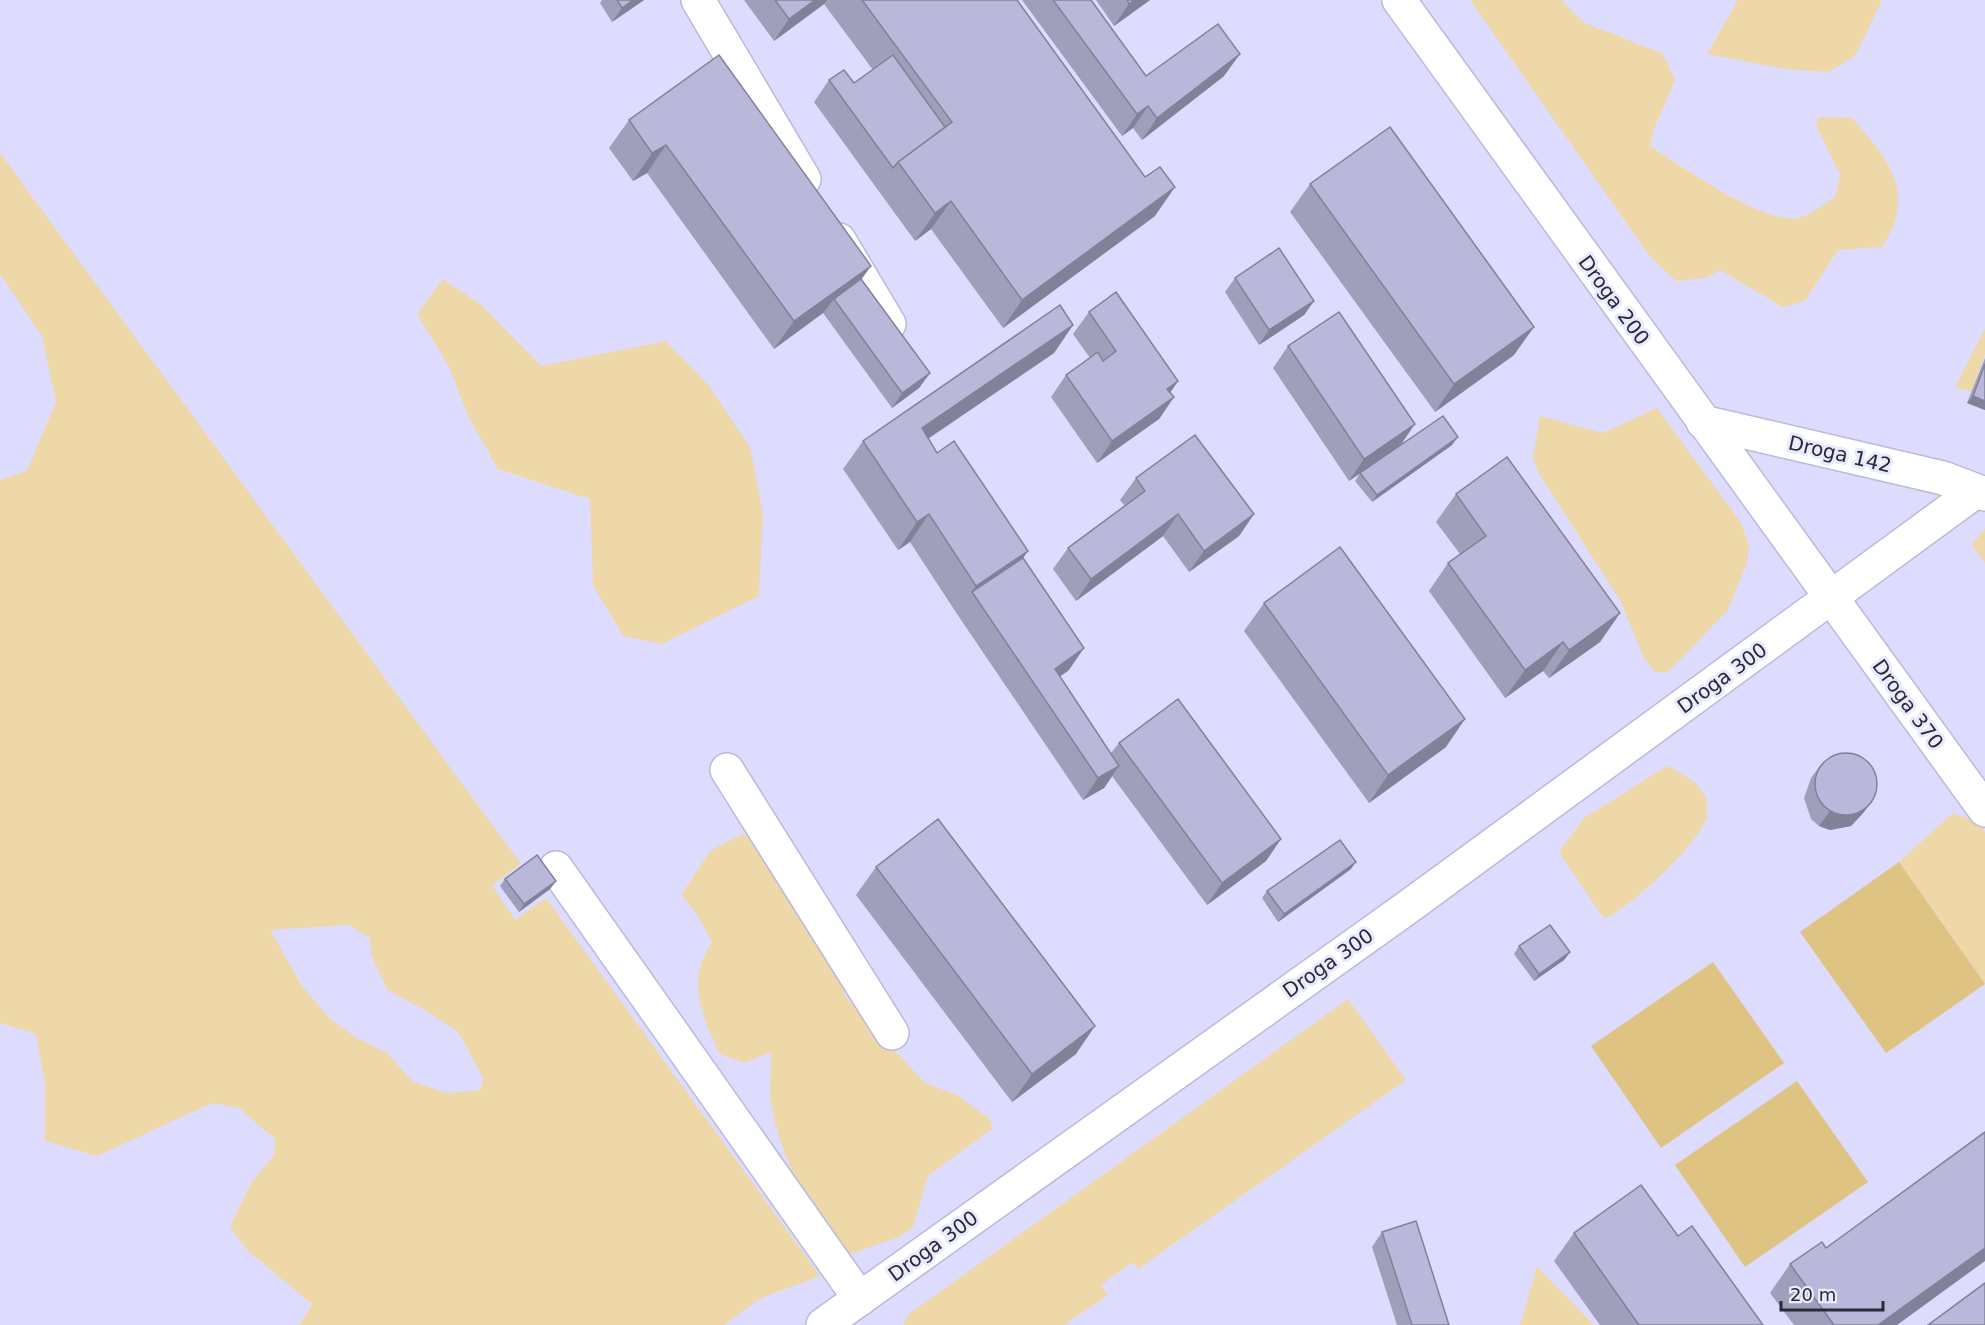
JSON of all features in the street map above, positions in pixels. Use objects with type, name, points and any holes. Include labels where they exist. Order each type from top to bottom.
[{"type":"lane","points":[[698,0],[903,348]]},
{"type":"lane","name":"Droga 200","points":[[1399,0],[1831,599]]},
{"type":"lane","name":"Droga 142","points":[[1703,422],[1943,478],[1981,492]]},
{"type":"lane","name":"Droga 142","points":[[1831,599],[1981,492]]},
{"type":"lane","name":"Droga 370","points":[[1831,599],[1985,810]]},
{"type":"lane","name":"Droga 300","points":[[823,1325],[1408,907],[1831,599]]},
{"type":"lane","points":[[727,770],[892,1033]]},
{"type":"lane","points":[[556,868],[860,1299]]},
{"type":"shaded area","points":[[0,0],[1985,0],[1985,1325],[0,1325]]},
{"type":"shaded area","points":[[1470,0],[1561,0],[1583,22],[1663,54],[1675,80],[1654,129],[1650,146],[1723,192],[1765,213],[1784,218],[1799,218],[1813,212],[1835,197],[1840,175],[1816,125],[1818,117],[1852,118],[1880,151],[1897,188],[1896,217],[1882,247],[1838,250],[1805,301],[1783,307],[1720,270],[1706,278],[1676,281],[1649,255]]},
{"type":"shaded area","points":[[1738,0],[1882,0],[1856,55],[1828,72],[1785,69],[1707,54]]},
{"type":"shaded area","points":[[0,153],[521,864],[492,885],[515,920],[546,898],[820,1276],[761,1298],[724,1325],[299,1325],[312,1304],[247,1250],[230,1227],[251,1183],[274,1155],[275,1139],[239,1108],[212,1103],[97,1156],[45,1141],[45,1084],[36,1034],[0,1023],[0,480],[27,471],[56,402],[42,336],[0,274]],"holes":[[[349,925],[370,938],[371,954],[387,990],[425,1010],[459,1033],[483,1078],[481,1090],[446,1093],[412,1081],[387,1053],[357,1038],[331,1020],[302,986],[270,930]]]},
{"type":"shaded area","points":[[443,279],[481,305],[541,366],[666,341],[708,385],[750,447],[763,513],[759,596],[662,644],[623,636],[593,585],[590,499],[498,469],[468,416],[449,366],[417,314]]},
{"type":"shaded area","points":[[1985,329],[1985,354],[1972,392],[1955,387]]},
{"type":"shaded area","points":[[1657,408],[1741,523],[1749,545],[1747,563],[1727,611],[1668,672],[1655,672],[1643,656],[1620,600],[1538,472],[1533,457],[1540,416],[1603,433]]},
{"type":"shaded area","points":[[1985,528],[1985,563],[1972,545]]},
{"type":"shaded area","points":[[1667,766],[1684,775],[1703,792],[1706,798],[1707,816],[1692,841],[1663,874],[1630,903],[1604,919],[1559,852],[1584,818]]},
{"type":"shaded area","points":[[1953,813],[1977,822],[1985,832],[1985,984],[1899,862]]},
{"type":"shaded area","points":[[742,834],[753,840],[819,929],[847,999],[925,1083],[957,1095],[990,1119],[993,1128],[928,1176],[913,1227],[899,1237],[844,1256],[809,1203],[789,1164],[775,1124],[771,1103],[771,1052],[744,1063],[720,1054],[702,1012],[698,978],[700,967],[712,942],[695,911],[681,895],[710,851]]},
{"type":"shaded area","points":[[1899,862],[1985,984],[1886,1053],[1800,932]]},
{"type":"shaded area","points":[[1713,962],[1784,1063],[1661,1148],[1591,1046]]},
{"type":"shaded area","points":[[1348,999],[1406,1080],[1138,1269],[1133,1262],[1101,1285],[1108,1295],[1064,1325],[903,1325],[909,1314]]},
{"type":"shaded area","points":[[1797,1081],[1868,1182],[1745,1267],[1675,1165]]},
{"type":"shaded area","points":[[1537,1267],[1594,1325],[1520,1325]]},
{"type":"building","points":[[617,0],[633,0],[622,8]]},
{"type":"building","points":[[775,0],[815,0],[789,19]]},
{"type":"building","points":[[862,0],[1017,0],[1145,177],[1160,167],[1175,187],[1022,300],[951,201],[935,213],[898,162],[952,122]]},
{"type":"building","points":[[1053,0],[1091,0],[1146,76],[1218,24],[1240,54],[1157,118],[1148,106],[1137,114]]},
{"type":"building","points":[[719,55],[871,266],[794,321],[666,145],[652,153],[629,120]]},
{"type":"building","points":[[893,55],[945,127],[893,168],[829,80],[844,70],[854,83]]},
{"type":"building","points":[[1390,127],[1534,327],[1454,384],[1310,184]]},
{"type":"building","points":[[1279,248],[1314,301],[1269,330],[1235,278]]},
{"type":"building","points":[[861,279],[930,373],[902,393],[834,299]]},
{"type":"building","points":[[1116,292],[1178,381],[1167,389],[1174,397],[1112,441],[1066,375],[1098,352],[1103,361],[1116,351],[1089,312]]},
{"type":"building","points":[[1060,305],[1073,325],[922,428],[937,453],[954,441],[1028,551],[976,586],[929,514],[917,522],[863,441]]},
{"type":"building","points":[[1339,312],[1415,424],[1364,459],[1288,346]]},
{"type":"building","points":[[1985,364],[1985,401],[1973,396]]},
{"type":"building","points":[[1443,416],[1458,437],[1377,495],[1360,473]]},
{"type":"building","points":[[1195,435],[1254,514],[1204,551],[1178,514],[1091,579],[1068,548],[1145,491],[1136,478]]},
{"type":"building","points":[[1507,457],[1620,613],[1569,650],[1563,642],[1525,670],[1448,563],[1486,536],[1456,494]]},
{"type":"building","points":[[1340,547],[1465,719],[1388,775],[1264,603]]},
{"type":"building","points":[[1023,558],[1084,648],[1055,669],[1119,766],[1098,778],[972,592]]},
{"type":"building","points":[[1178,699],[1281,839],[1222,883],[1119,743]]},
{"type":"building","points":[[1846,753],[1863,758],[1868,762],[1872,767],[1877,784],[1872,801],[1868,806],[1863,810],[1846,815],[1829,810],[1824,806],[1820,801],[1815,784],[1820,767],[1824,762],[1829,758]]},
{"type":"building","points":[[938,819],[1095,1026],[1032,1074],[876,867]]},
{"type":"building","points":[[1340,840],[1356,862],[1284,914],[1267,891]]},
{"type":"building","points":[[537,855],[556,881],[524,904],[505,879]]},
{"type":"building","points":[[1550,925],[1570,952],[1539,974],[1519,946]]},
{"type":"building","points":[[1985,1132],[1985,1248],[1878,1325],[1834,1325],[1790,1264],[1822,1242],[1826,1248]]},
{"type":"building","points":[[1641,1185],[1678,1236],[1692,1226],[1763,1325],[1639,1325],[1574,1233]]},
{"type":"building","points":[[1416,1221],[1449,1325],[1412,1325],[1382,1232]]},
{"type":"building","points":[[1985,1283],[1985,1325],[1928,1325]]}]
